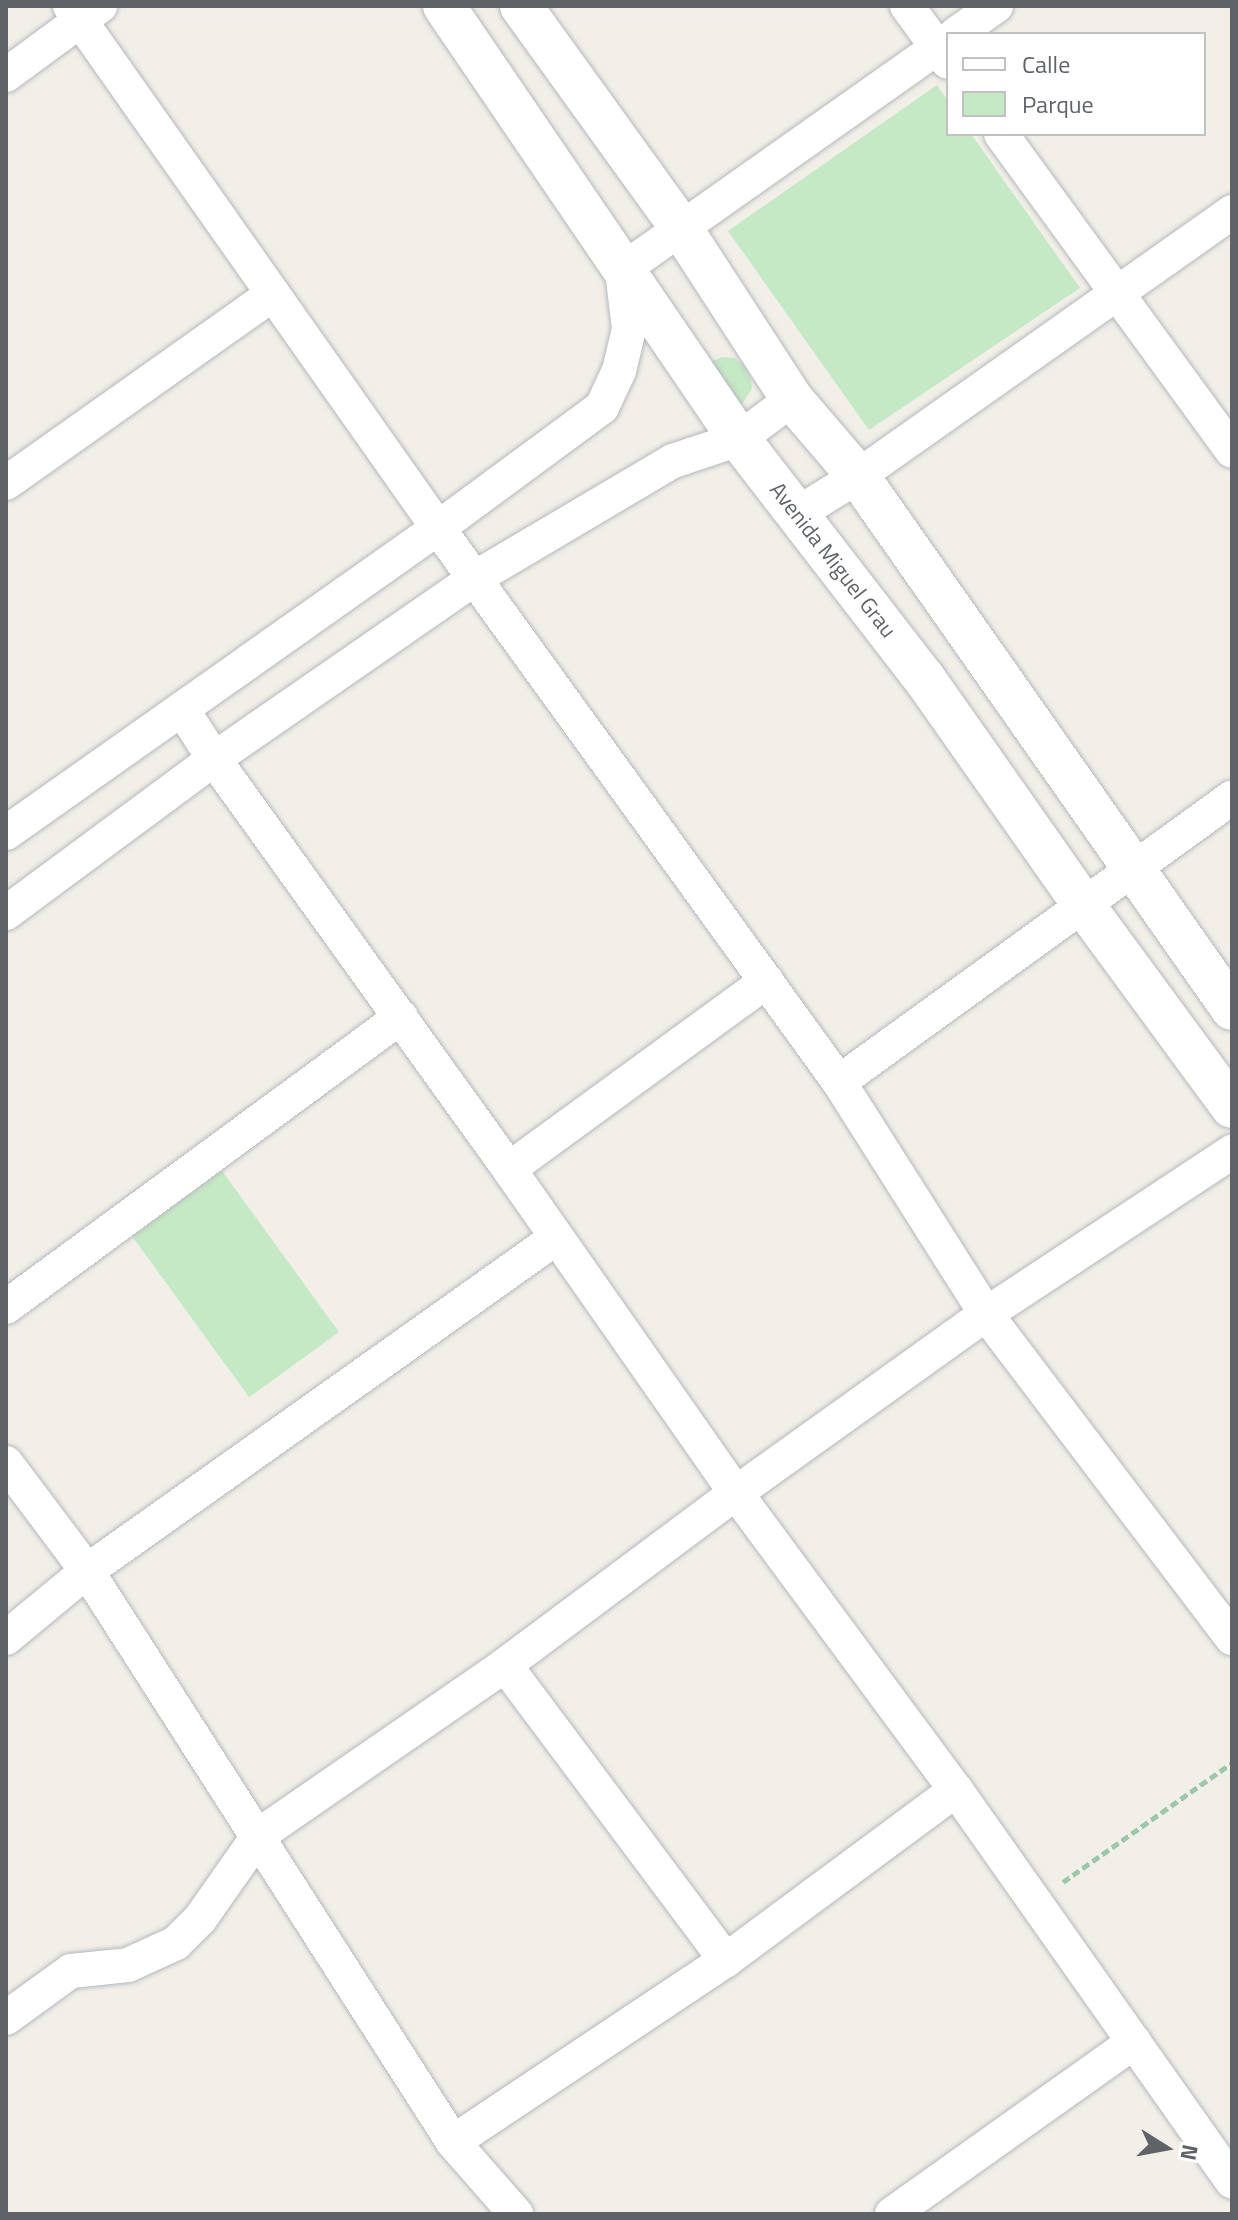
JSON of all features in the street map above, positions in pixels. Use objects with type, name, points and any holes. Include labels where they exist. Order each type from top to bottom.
[{"type":"street","name":"Avenida Miguel Grau","points":[[444,6],[739,439],[924,678],[1085,907],[1232,1107]]},
{"type":"street","points":[[521,6],[681,228],[792,399],[858,476],[1232,1009]]},
{"type":"street","points":[[907,6],[946,45]]},
{"type":"street","points":[[964,32],[996,6]]},
{"type":"street","points":[[6,75],[84,11],[273,294],[438,528],[839,1082],[986,1314],[1232,1638]]},
{"type":"street","points":[[6,833],[438,528],[602,407],[619,371],[629,329],[622,270],[946,47]]},
{"type":"street","points":[[1002,136],[1232,451]]},
{"type":"street","points":[[797,514],[858,476],[1232,212]]},
{"type":"street","points":[[6,483],[273,294]]},
{"type":"street","points":[[6,913],[214,759],[475,578],[673,461],[739,439],[792,399]]},
{"type":"street","points":[[182,709],[214,759],[401,1017],[736,1493],[956,1790],[1232,2181]]},
{"type":"street","points":[[839,1082],[1232,798]]},
{"type":"street","points":[[509,1169],[767,981]]},
{"type":"street","points":[[6,1307],[401,1017]]},
{"type":"street","points":[[6,2018],[71,1971],[128,1965],[176,1943],[200,1919],[259,1835],[505,1665],[736,1493],[986,1314],[1232,1152]]},
{"type":"street","points":[[6,1638],[87,1571],[556,1238]]},
{"type":"street","points":[[6,1463],[87,1571],[453,2142],[516,2214]]},
{"type":"street","points":[[505,1665],[726,1960]]},
{"type":"street","points":[[453,2142],[726,1960],[956,1790]]},
{"type":"street","points":[[900,2212],[1134,2042]]},
{"type":"path","points":[[1035,1902],[1232,1763]]},
{"type":"green space","points":[[937,85],[946,98],[946,136],[972,136],[1080,288],[869,430],[728,231]]},
{"type":"green space","points":[[722,357],[735,358],[745,367],[751,379],[752,389],[740,407],[704,365]]},
{"type":"green space","points":[[222,1171],[339,1332],[249,1397],[132,1236]]}]
